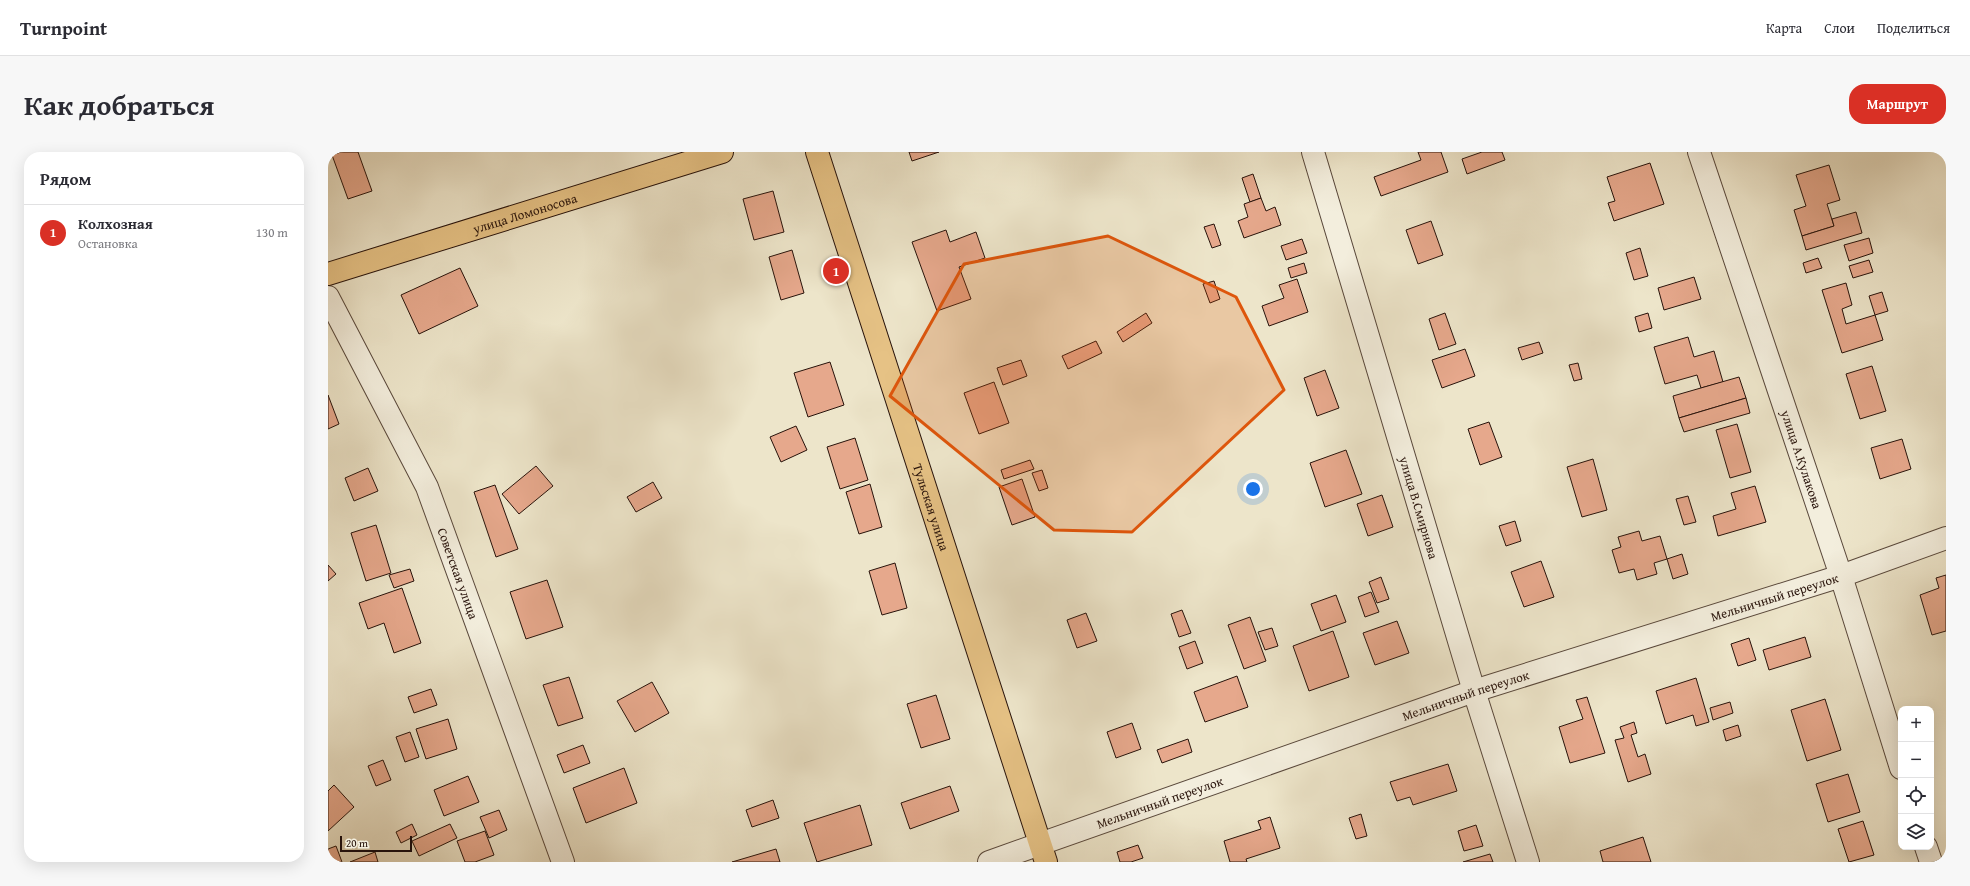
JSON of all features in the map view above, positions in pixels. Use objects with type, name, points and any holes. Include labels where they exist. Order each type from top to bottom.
[{"type":"main road","name":"улица Ломоносова","points":[[328,274],[722,152]]},
{"type":"main road","name":"Тульская улица","points":[[817,152],[1043,853]]},
{"type":"street","name":"улица В.Смирнова","points":[[1313,152],[1474,691],[1528,862]]},
{"type":"street","name":"улица А.Кулакова","points":[[1699,152],[1841,576],[1898,758]]},
{"type":"street","name":"Советская улица","points":[[328,297],[427,487],[563,862]]},
{"type":"street","name":"Мельничный переулок","points":[[989,862],[1043,853],[1474,691],[1841,576],[1946,538]]},
{"type":"street","points":[[1927,850],[1931,862]]},
{"type":"highlighted area","points":[[1108,236],[1236,297],[1284,390],[1132,532],[1054,530],[890,396],[964,264]]},
{"type":"building","points":[[341,152],[358,152],[372,191],[348,199],[332,155]]},
{"type":"building","points":[[909,152],[939,152],[912,161]]},
{"type":"building","points":[[1418,152],[1441,152],[1448,172],[1381,196],[1374,177],[1421,160]]},
{"type":"building","points":[[1482,152],[1502,152],[1505,160],[1467,174],[1462,159]]},
{"type":"building","points":[[1650,163],[1664,204],[1614,221],[1608,203],[1615,201],[1607,177]]},
{"type":"building","points":[[1829,165],[1840,200],[1827,204],[1834,226],[1802,236],[1794,210],[1806,206],[1796,175]]},
{"type":"building","points":[[1253,174],[1261,198],[1250,202],[1242,178]]},
{"type":"building","points":[[773,191],[784,232],[754,240],[743,199]]},
{"type":"building","points":[[1261,198],[1266,211],[1275,207],[1281,225],[1244,238],[1238,221],[1248,217],[1244,204]]},
{"type":"building","points":[[1856,212],[1862,233],[1806,250],[1802,236],[1834,226],[1832,219]]},
{"type":"building","points":[[1431,221],[1443,255],[1418,264],[1406,230]]},
{"type":"building","points":[[1214,224],[1221,245],[1212,248],[1204,227]]},
{"type":"building","points":[[946,230],[950,242],[976,232],[985,258],[959,267],[971,299],[937,311],[912,242]]},
{"type":"building","points":[[1869,238],[1873,253],[1849,261],[1844,245]]},
{"type":"building","points":[[1302,239],[1307,253],[1286,260],[1281,246]]},
{"type":"building","points":[[1640,248],[1648,276],[1634,280],[1626,253]]},
{"type":"building","points":[[792,250],[804,293],[781,300],[769,257]]},
{"type":"building","points":[[1818,258],[1822,268],[1806,273],[1803,263]]},
{"type":"building","points":[[1869,260],[1873,272],[1853,278],[1849,266]]},
{"type":"building","points":[[1304,263],[1307,273],[1291,278],[1288,268]]},
{"type":"building","points":[[460,268],[478,306],[419,334],[401,295]]},
{"type":"building","points":[[1694,277],[1701,299],[1664,310],[1658,288]]},
{"type":"building","points":[[1297,279],[1308,312],[1269,326],[1262,306],[1284,298],[1279,285]]},
{"type":"building","points":[[1214,281],[1220,299],[1210,303],[1203,284]]},
{"type":"building","points":[[1846,283],[1852,305],[1842,309],[1846,324],[1875,315],[1883,340],[1842,353],[1822,290]]},
{"type":"building","points":[[1882,292],[1888,311],[1875,315],[1869,296]]},
{"type":"building","points":[[1146,313],[1152,323],[1123,342],[1117,332]]},
{"type":"building","points":[[1445,313],[1456,344],[1439,350],[1429,319]]},
{"type":"building","points":[[1648,313],[1652,328],[1639,332],[1635,317]]},
{"type":"building","points":[[1688,337],[1694,357],[1714,351],[1723,382],[1701,388],[1697,375],[1665,384],[1654,347]]},
{"type":"building","points":[[1096,341],[1102,353],[1068,369],[1062,356]]},
{"type":"building","points":[[1539,342],[1543,353],[1522,360],[1518,348]]},
{"type":"building","points":[[1465,349],[1475,376],[1442,388],[1432,360]]},
{"type":"building","points":[[1021,360],[1027,376],[1003,385],[997,368]]},
{"type":"building","points":[[830,362],[844,405],[808,417],[794,373]]},
{"type":"building","points":[[1578,363],[1582,379],[1574,381],[1569,365]]},
{"type":"building","points":[[1872,366],[1886,411],[1860,419],[1846,374]]},
{"type":"building","points":[[1325,370],[1339,408],[1317,416],[1304,378]]},
{"type":"building","points":[[1739,377],[1746,398],[1679,418],[1673,396]]},
{"type":"building","points":[[994,382],[1009,423],[979,434],[964,393]]},
{"type":"building","points":[[328,395],[339,424],[328,429]]},
{"type":"building","points":[[1746,398],[1750,413],[1684,432],[1679,418]]},
{"type":"building","points":[[1489,422],[1502,457],[1480,465],[1468,429]]},
{"type":"building","points":[[1737,424],[1751,472],[1730,478],[1716,430]]},
{"type":"building","points":[[796,426],[807,450],[781,462],[770,437]]},
{"type":"building","points":[[855,438],[868,480],[840,489],[827,447]]},
{"type":"building","points":[[1902,439],[1911,469],[1880,479],[1871,448]]},
{"type":"building","points":[[1346,450],[1362,494],[1325,507],[1310,463]]},
{"type":"building","points":[[1593,459],[1607,510],[1582,517],[1567,467]]},
{"type":"building","points":[[1030,460],[1034,469],[1004,479],[1001,470]]},
{"type":"building","points":[[536,466],[553,486],[519,514],[502,494]]},
{"type":"building","points":[[368,468],[378,491],[354,501],[345,478]]},
{"type":"building","points":[[1042,470],[1048,488],[1039,491],[1032,473]]},
{"type":"building","points":[[1022,479],[1035,517],[1012,525],[999,487]]},
{"type":"building","points":[[653,482],[662,498],[636,512],[627,497]]},
{"type":"building","points":[[870,484],[882,527],[859,534],[846,492]]},
{"type":"building","points":[[495,485],[518,549],[496,557],[474,492]]},
{"type":"building","points":[[1755,486],[1766,522],[1718,536],[1713,516],[1736,509],[1731,493]]},
{"type":"building","points":[[1382,495],[1393,527],[1368,536],[1357,504]]},
{"type":"building","points":[[1688,496],[1696,522],[1684,525],[1676,499]]},
{"type":"building","points":[[1515,521],[1521,541],[1506,546],[1499,526]]},
{"type":"building","points":[[376,525],[391,573],[366,581],[351,533]]},
{"type":"building","points":[[1639,531],[1642,541],[1660,536],[1667,559],[1654,563],[1657,574],[1637,580],[1634,569],[1619,573],[1612,550],[1621,547],[1618,537]]},
{"type":"building","points":[[1682,554],[1688,574],[1673,579],[1667,559]]},
{"type":"building","points":[[1541,561],[1554,597],[1524,607],[1511,572]]},
{"type":"building","points":[[895,563],[907,608],[882,615],[869,571]]},
{"type":"building","points":[[328,565],[336,574],[328,581]]},
{"type":"building","points":[[410,569],[414,581],[394,588],[389,575]]},
{"type":"building","points":[[1946,575],[1946,631],[1932,635],[1920,595],[1939,588],[1936,578]]},
{"type":"building","points":[[1381,577],[1389,599],[1377,603],[1369,582]]},
{"type":"building","points":[[547,580],[563,627],[526,639],[510,592]]},
{"type":"building","points":[[402,588],[421,643],[394,653],[384,623],[368,629],[359,603]]},
{"type":"building","points":[[1371,592],[1379,612],[1365,617],[1358,597]]},
{"type":"building","points":[[1336,595],[1346,622],[1321,631],[1311,604]]},
{"type":"building","points":[[1182,610],[1191,633],[1179,637],[1171,614]]},
{"type":"building","points":[[1086,613],[1097,641],[1077,648],[1067,620]]},
{"type":"building","points":[[1250,617],[1266,661],[1244,669],[1228,625]]},
{"type":"building","points":[[1397,621],[1409,653],[1375,665],[1363,633]]},
{"type":"building","points":[[1272,628],[1278,646],[1265,650],[1258,632]]},
{"type":"building","points":[[1333,631],[1349,677],[1309,691],[1293,646]]},
{"type":"building","points":[[1805,637],[1811,657],[1769,670],[1763,650]]},
{"type":"building","points":[[1749,638],[1756,660],[1738,666],[1731,644]]},
{"type":"building","points":[[1195,641],[1203,663],[1187,669],[1179,647]]},
{"type":"building","points":[[1237,676],[1248,707],[1205,722],[1194,692]]},
{"type":"building","points":[[569,677],[583,718],[558,726],[543,685]]},
{"type":"building","points":[[1696,678],[1709,722],[1696,726],[1693,715],[1666,724],[1656,691]]},
{"type":"building","points":[[652,682],[669,713],[635,732],[617,701]]},
{"type":"building","points":[[431,689],[437,705],[414,713],[408,697]]},
{"type":"building","points":[[936,695],[950,739],[921,748],[907,704]]},
{"type":"building","points":[[1587,697],[1605,753],[1570,763],[1559,727],[1583,719],[1576,700]]},
{"type":"building","points":[[1825,699],[1841,750],[1807,761],[1791,710]]},
{"type":"building","points":[[1730,702],[1733,713],[1713,720],[1710,708]]},
{"type":"building","points":[[448,719],[457,749],[426,759],[416,729]]},
{"type":"building","points":[[1634,722],[1637,733],[1631,735],[1638,757],[1645,754],[1651,774],[1628,782],[1615,740],[1624,738],[1620,727]]},
{"type":"building","points":[[1132,723],[1141,749],[1116,758],[1107,732]]},
{"type":"building","points":[[1738,725],[1741,736],[1726,741],[1723,730]]},
{"type":"building","points":[[410,732],[419,757],[405,762],[396,737]]},
{"type":"building","points":[[1188,739],[1192,752],[1162,763],[1157,750]]},
{"type":"building","points":[[583,745],[590,763],[564,773],[557,755]]},
{"type":"building","points":[[383,760],[391,780],[376,786],[368,766]]},
{"type":"building","points":[[1448,764],[1457,791],[1413,805],[1410,797],[1397,801],[1390,782]]},
{"type":"building","points":[[624,768],[637,803],[586,823],[573,788]]},
{"type":"building","points":[[1848,774],[1860,812],[1828,822],[1816,784]]},
{"type":"building","points":[[468,776],[479,802],[444,816],[434,790]]},
{"type":"building","points":[[334,785],[354,807],[328,831],[328,791]]},
{"type":"building","points":[[950,786],[959,811],[910,829],[901,803]]},
{"type":"building","points":[[773,800],[779,818],[752,827],[746,810]]},
{"type":"building","points":[[860,805],[872,845],[817,862],[804,823]]},
{"type":"building","points":[[499,810],[507,830],[489,838],[480,817]]},
{"type":"building","points":[[1361,814],[1367,836],[1356,839],[1349,818]]},
{"type":"building","points":[[1270,817],[1280,848],[1246,859],[1247,862],[1230,862],[1224,841],[1261,829],[1258,821]]},
{"type":"building","points":[[1863,821],[1874,855],[1849,862],[1838,829]]},
{"type":"building","points":[[412,824],[417,835],[401,843],[396,832]]},
{"type":"building","points":[[450,824],[457,838],[419,856],[412,841]]},
{"type":"building","points":[[1476,825],[1483,846],[1464,851],[1458,831]]},
{"type":"building","points":[[485,831],[494,855],[475,862],[465,862],[457,841]]},
{"type":"building","points":[[1643,837],[1651,862],[1603,862],[1600,851]]},
{"type":"building","points":[[1138,845],[1143,858],[1131,862],[1120,862],[1117,852]]},
{"type":"building","points":[[336,846],[342,862],[328,862],[328,849]]},
{"type":"building","points":[[776,849],[780,862],[732,862]]},
{"type":"building","points":[[375,852],[378,862],[350,862]]},
{"type":"building","points":[[1490,854],[1493,862],[1463,862]]},
{"type":"place","name":"Колхозная","points":[[836,271]]}]
